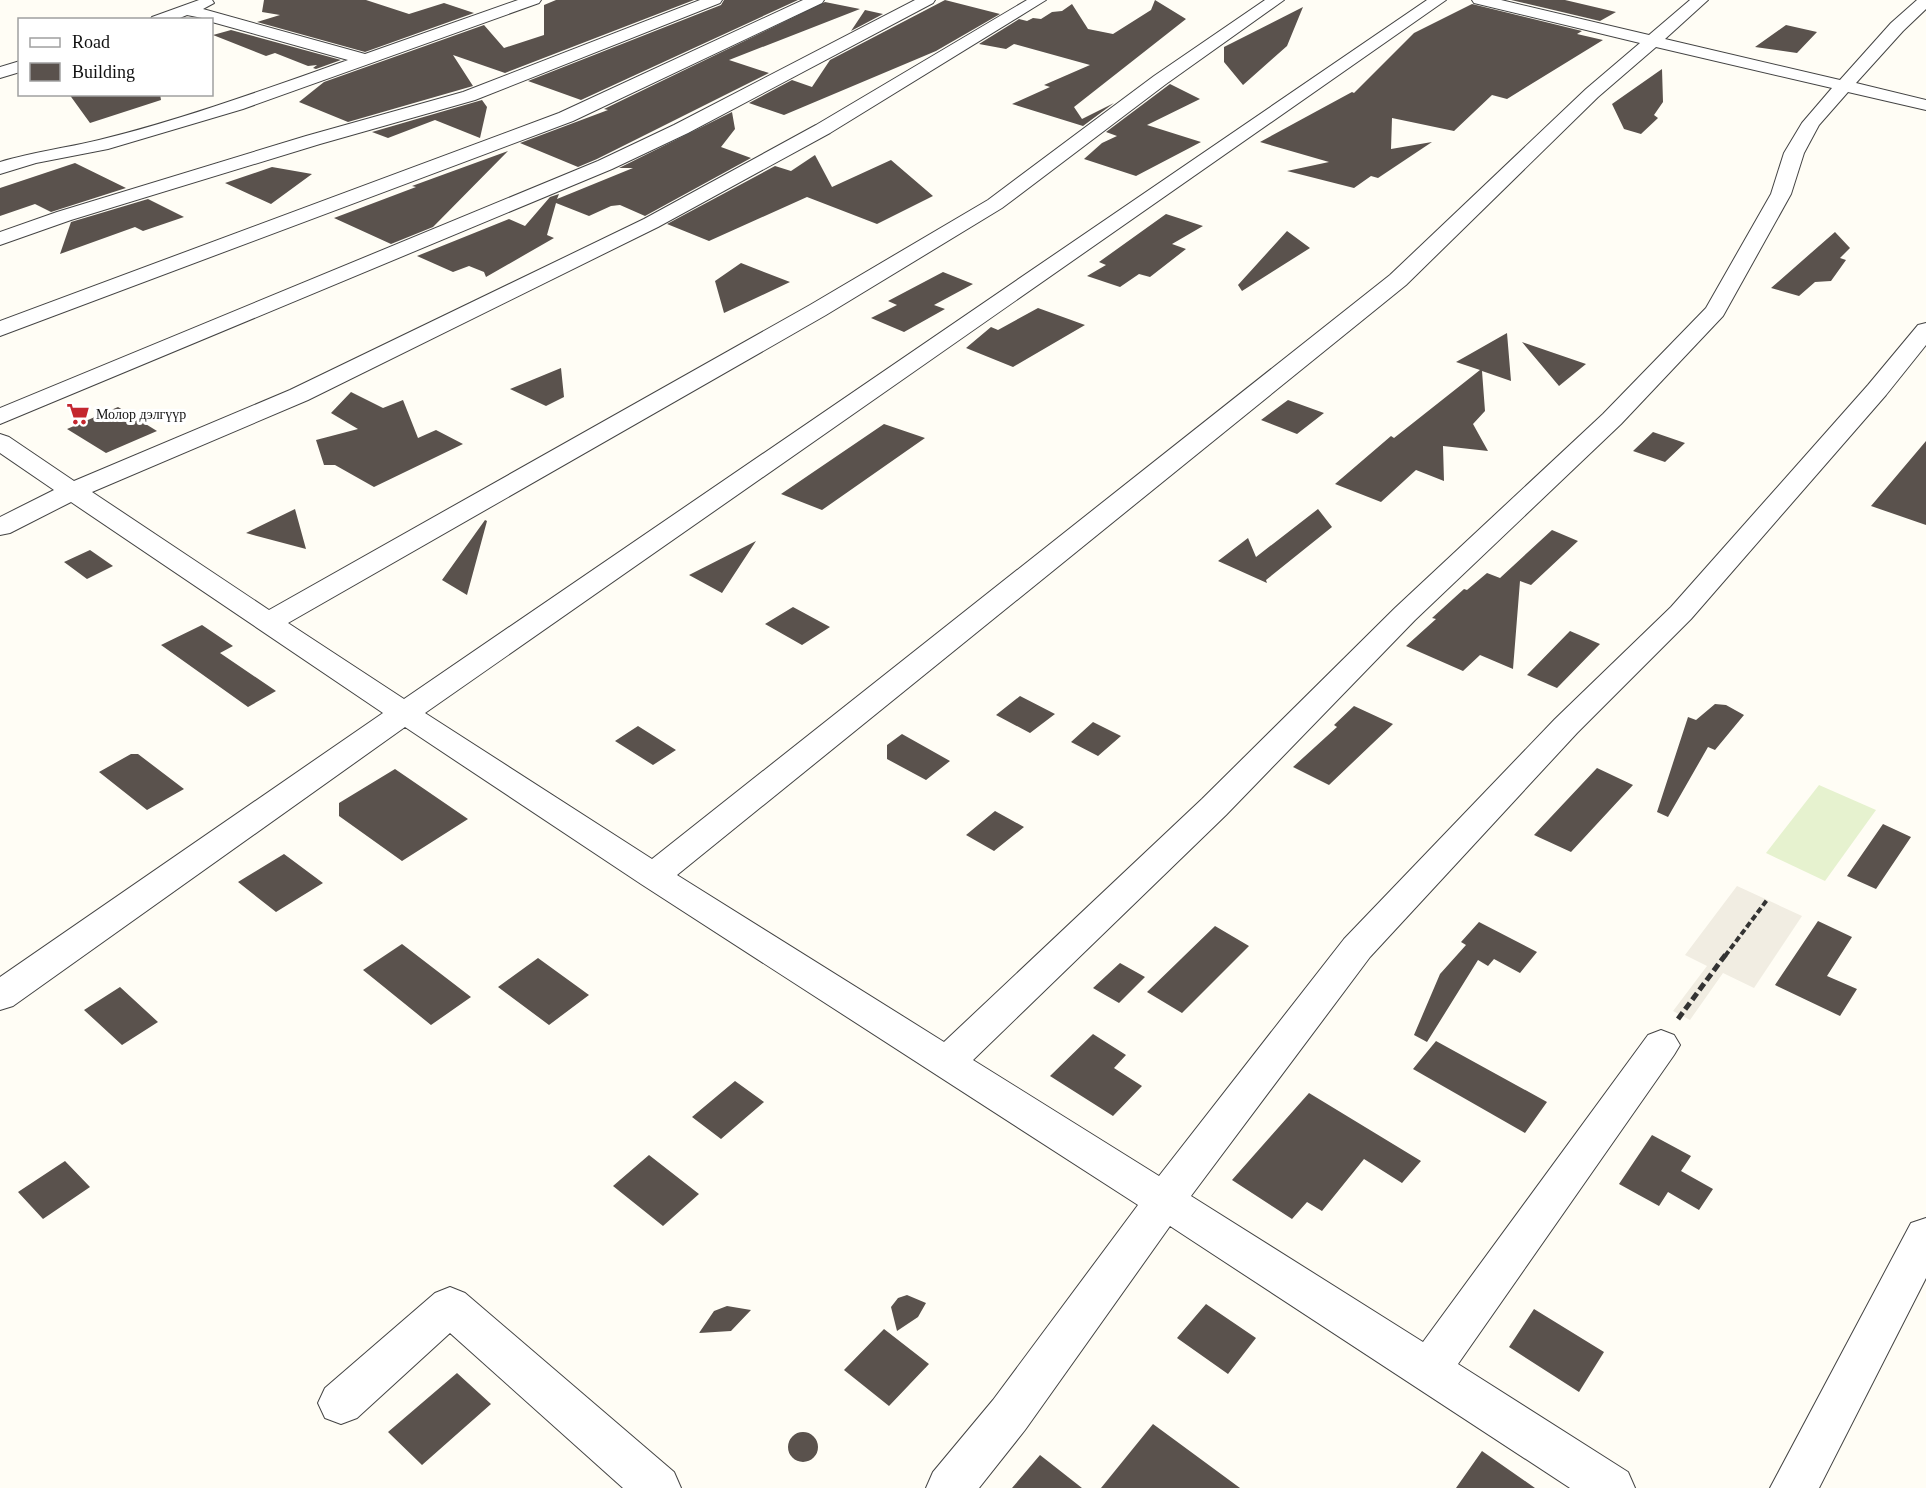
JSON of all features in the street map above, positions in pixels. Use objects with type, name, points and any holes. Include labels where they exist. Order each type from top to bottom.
[{"type":"street","points":[[165,18],[215,0]]},
{"type":"street","points":[[0,168],[33,158],[101,145],[237,105],[533,0]]},
{"type":"street","points":[[0,239],[64,216],[313,140],[470,96],[714,0]]},
{"type":"street","points":[[0,329],[566,117],[816,0]]},
{"type":"street","points":[[0,417],[605,165],[681,129],[927,0]]},
{"type":"street","points":[[0,527],[72,491],[299,395],[651,223],[823,129],[1038,0]]},
{"type":"street","points":[[269,622],[818,310],[995,204],[1160,80],[1276,0]]},
{"type":"street","points":[[0,996],[404,713],[1438,0]]},
{"type":"street","points":[[1480,0],[1926,105]]},
{"type":"street","points":[[653,876],[1398,280],[1534,146],[1651,40],[1700,0]]},
{"type":"street","points":[[946,1063],[1205,815],[1405,614],[1612,419],[1715,311],[1781,194],[1794,153],[1811,123],[1897,27],[1926,0]]},
{"type":"street","points":[[187,10],[369,60]]},
{"type":"street","points":[[0,73],[18,67]]},
{"type":"street","points":[[950,1488],[1009,1415],[1165,1200],[1357,948],[1566,726],[1681,613],[1877,390],[1926,330]]},
{"type":"street","points":[[0,442],[404,713],[653,876],[1165,1200],[1611,1488]]},
{"type":"street","points":[[1429,1369],[1661,1045]]},
{"type":"street","points":[[1794,1488],[1926,1236]]},
{"type":"street","points":[[341,1403],[450,1306],[657,1488]]},
{"type":"path","points":[[1661,1045],[1767,900]]},
{"type":"green space","points":[[1819,785],[1876,810],[1825,881],[1766,853]]},
{"type":"shaded area","points":[[1737,886],[1802,916],[1754,988],[1723,973],[1690,1020],[1673,1011],[1707,966],[1685,955]]},
{"type":"building","points":[[264,0],[366,0],[409,14],[444,3],[474,13],[365,52],[257,22],[280,15],[262,12]]},
{"type":"building","points":[[556,0],[694,0],[505,73],[453,55],[473,86],[348,122],[299,102],[324,82],[484,25],[504,48],[544,35],[544,5]]},
{"type":"building","points":[[724,0],[798,0],[581,100],[528,81],[721,5]]},
{"type":"building","points":[[945,0],[1000,14],[936,51],[784,115],[749,103],[792,80],[812,87],[830,60]]},
{"type":"building","points":[[1155,0],[1186,19],[1074,107],[1082,119],[1114,103],[1083,126],[1012,104],[1050,87],[1044,85],[1090,65],[1014,44],[1006,49],[979,44],[1019,19],[1027,21],[1033,18],[1041,19],[1052,12],[1062,11],[1072,4],[1088,29],[1113,34],[1151,10]]},
{"type":"building","points":[[1511,0],[1565,0],[1616,12],[1600,21]]},
{"type":"building","points":[[825,2],[860,9],[729,60],[769,73],[597,159],[578,167],[520,143],[608,110],[604,109]]},
{"type":"building","points":[[1472,4],[1582,31],[1577,34],[1603,40],[1507,99],[1492,95],[1454,131],[1392,118],[1391,149],[1432,142],[1378,178],[1371,176],[1354,188],[1287,171],[1329,162],[1260,142],[1352,92],[1354,93],[1414,33]]},
{"type":"building","points":[[1303,7],[1287,46],[1243,85],[1224,62],[1224,47]]},
{"type":"building","points":[[865,10],[883,14],[851,31]]},
{"type":"building","points":[[1786,25],[1817,32],[1797,53],[1755,47]]},
{"type":"building","points":[[231,30],[341,60],[316,69],[313,68],[317,65],[308,66],[275,53],[266,56],[213,35]]},
{"type":"building","points":[[1662,69],[1663,102],[1654,115],[1658,118],[1641,134],[1624,129],[1612,104]]},
{"type":"building","points":[[1170,84],[1200,99],[1147,125],[1201,142],[1136,176],[1084,159],[1102,143],[1117,136],[1106,132]]},
{"type":"building","points":[[70,96],[160,96],[161,100],[90,123]]},
{"type":"building","points":[[482,100],[487,107],[480,138],[435,120],[388,138],[372,132]]},
{"type":"building","points":[[732,112],[735,129],[721,147],[751,158],[645,216],[620,205],[611,206],[589,216],[556,203],[547,235],[554,238],[486,277],[484,272],[469,266],[453,272],[417,256],[509,219],[525,226],[550,197],[559,194],[557,199],[633,168],[619,168]]},
{"type":"building","points":[[508,151],[433,227],[391,244],[334,218],[416,187],[412,186]]},
{"type":"building","points":[[815,155],[832,187],[891,160],[933,196],[877,224],[807,197],[709,241],[667,224],[775,166],[791,171]]},
{"type":"building","points":[[75,163],[126,188],[51,212],[35,204],[0,216],[0,188]]},
{"type":"building","points":[[272,167],[312,174],[271,204],[225,183]]},
{"type":"building","points":[[148,199],[184,217],[143,231],[135,227],[60,254],[71,222]]},
{"type":"building","points":[[1166,214],[1203,226],[1172,244],[1186,249],[1150,277],[1139,274],[1120,287],[1087,276],[1106,265],[1099,262]]},
{"type":"building","points":[[1287,231],[1310,248],[1242,291],[1238,285]]},
{"type":"building","points":[[1835,232],[1850,248],[1840,258],[1846,260],[1831,281],[1815,282],[1799,296],[1771,288]]},
{"type":"building","points":[[741,263],[790,282],[724,313],[715,281]]},
{"type":"building","points":[[943,272],[973,284],[934,305],[945,309],[904,332],[871,318],[897,305],[888,301]]},
{"type":"building","points":[[1038,308],[1085,325],[1013,367],[966,348],[991,327],[998,330]]},
{"type":"building","points":[[1507,333],[1511,381],[1482,371],[1485,411],[1473,424],[1488,451],[1443,446],[1444,481],[1416,470],[1381,502],[1335,484],[1391,436],[1394,438],[1480,370],[1456,362]]},
{"type":"building","points":[[1522,342],[1586,364],[1559,386]]},
{"type":"building","points":[[561,368],[564,397],[546,406],[510,389]]},
{"type":"building","points":[[351,392],[383,408],[403,400],[418,438],[436,430],[463,444],[374,487],[335,465],[324,465],[316,440],[358,429],[331,413]]},
{"type":"building","points":[[1288,400],[1324,413],[1297,434],[1261,420]]},
{"type":"building","points":[[118,407],[157,431],[106,453],[67,429]]},
{"type":"building","points":[[884,424],[925,438],[822,510],[781,494]]},
{"type":"building","points":[[1653,432],[1685,443],[1665,462],[1633,451]]},
{"type":"building","points":[[1926,441],[1926,525],[1871,506]]},
{"type":"building","points":[[295,509],[306,549],[246,533]]},
{"type":"building","points":[[1318,509],[1332,527],[1266,580],[1267,583],[1218,561],[1248,538],[1256,557]]},
{"type":"building","points":[[485,520],[487,521],[467,595],[442,580]]},
{"type":"building","points":[[1552,530],[1578,541],[1531,585],[1520,581],[1513,669],[1480,655],[1463,671],[1406,646],[1464,589],[1467,590],[1487,573],[1500,578]]},
{"type":"building","points":[[756,541],[722,593],[689,575]]},
{"type":"building","points":[[90,550],[113,566],[87,579],[64,562]]},
{"type":"building","points":[[793,607],[830,627],[802,645],[765,624]]},
{"type":"building","points":[[202,625],[233,646],[220,653],[276,691],[248,707],[161,645]]},
{"type":"building","points":[[1570,631],[1600,644],[1557,688],[1527,675]]},
{"type":"building","points":[[1020,696],[1055,714],[1030,733],[996,715]]},
{"type":"building","points":[[1715,704],[1726,705],[1744,715],[1715,750],[1708,747],[1668,817],[1657,812],[1688,717],[1696,720]]},
{"type":"building","points":[[1354,706],[1393,724],[1329,785],[1293,767],[1337,727],[1334,725]]},
{"type":"building","points":[[1093,722],[1121,736],[1098,756],[1071,742]]},
{"type":"building","points":[[638,726],[676,750],[653,765],[615,741]]},
{"type":"building","points":[[902,734],[950,761],[926,780],[887,759],[887,745]]},
{"type":"building","points":[[131,754],[138,754],[184,789],[147,810],[99,772]]},
{"type":"building","points":[[1597,768],[1633,785],[1571,852],[1534,835]]},
{"type":"building","points":[[395,769],[468,819],[402,861],[339,816],[339,803]]},
{"type":"building","points":[[995,811],[1024,827],[994,851],[966,835]]},
{"type":"building","points":[[1883,824],[1911,837],[1876,889],[1847,876]]},
{"type":"building","points":[[284,854],[323,883],[276,912],[238,882]]},
{"type":"building","points":[[1818,921],[1852,937],[1827,976],[1857,989],[1840,1016],[1775,985]]},
{"type":"building","points":[[1479,922],[1537,952],[1520,973],[1494,959],[1488,966],[1478,960],[1427,1042],[1414,1035],[1440,974],[1466,945],[1461,942]]},
{"type":"building","points":[[1215,926],[1249,946],[1182,1013],[1147,992]]},
{"type":"building","points":[[402,944],[471,997],[431,1025],[363,970]]},
{"type":"building","points":[[538,958],[589,995],[549,1025],[498,987]]},
{"type":"building","points":[[1120,963],[1145,977],[1119,1003],[1093,988]]},
{"type":"building","points":[[120,987],[158,1022],[122,1045],[84,1010]]},
{"type":"building","points":[[1093,1034],[1126,1055],[1114,1068],[1142,1086],[1113,1116],[1050,1076]]},
{"type":"building","points":[[1436,1041],[1547,1102],[1525,1133],[1413,1069]]},
{"type":"building","points":[[735,1081],[764,1102],[721,1139],[692,1117]]},
{"type":"building","points":[[1309,1093],[1421,1161],[1402,1183],[1364,1159],[1322,1211],[1307,1202],[1292,1219],[1232,1180]]},
{"type":"building","points":[[1652,1135],[1691,1156],[1681,1171],[1713,1189],[1699,1210],[1668,1192],[1659,1206],[1619,1184]]},
{"type":"building","points":[[649,1155],[699,1194],[663,1226],[613,1186]]},
{"type":"building","points":[[65,1161],[90,1187],[43,1219],[18,1192]]},
{"type":"building","points":[[907,1295],[926,1303],[918,1317],[897,1331],[891,1307],[898,1298]]},
{"type":"building","points":[[1206,1304],[1256,1338],[1228,1374],[1177,1338]]},
{"type":"building","points":[[727,1306],[751,1310],[731,1331],[699,1333],[714,1311]]},
{"type":"building","points":[[1534,1309],[1604,1352],[1579,1392],[1509,1347]]},
{"type":"building","points":[[884,1329],[929,1364],[889,1406],[844,1370]]},
{"type":"building","points":[[457,1373],[491,1404],[422,1465],[388,1432]]},
{"type":"building","points":[[1153,1424],[1240,1488],[1101,1488]]},
{"type":"building","points":[[803,1432],[814,1436],[818,1447],[814,1458],[803,1462],[792,1458],[788,1447],[792,1436]]},
{"type":"building","points":[[1482,1451],[1535,1488],[1456,1488]]},
{"type":"building","points":[[1040,1455],[1082,1488],[1012,1488]]},
{"type":"place","name":"Молор дэлгүүр","points":[[78,414]]}]
